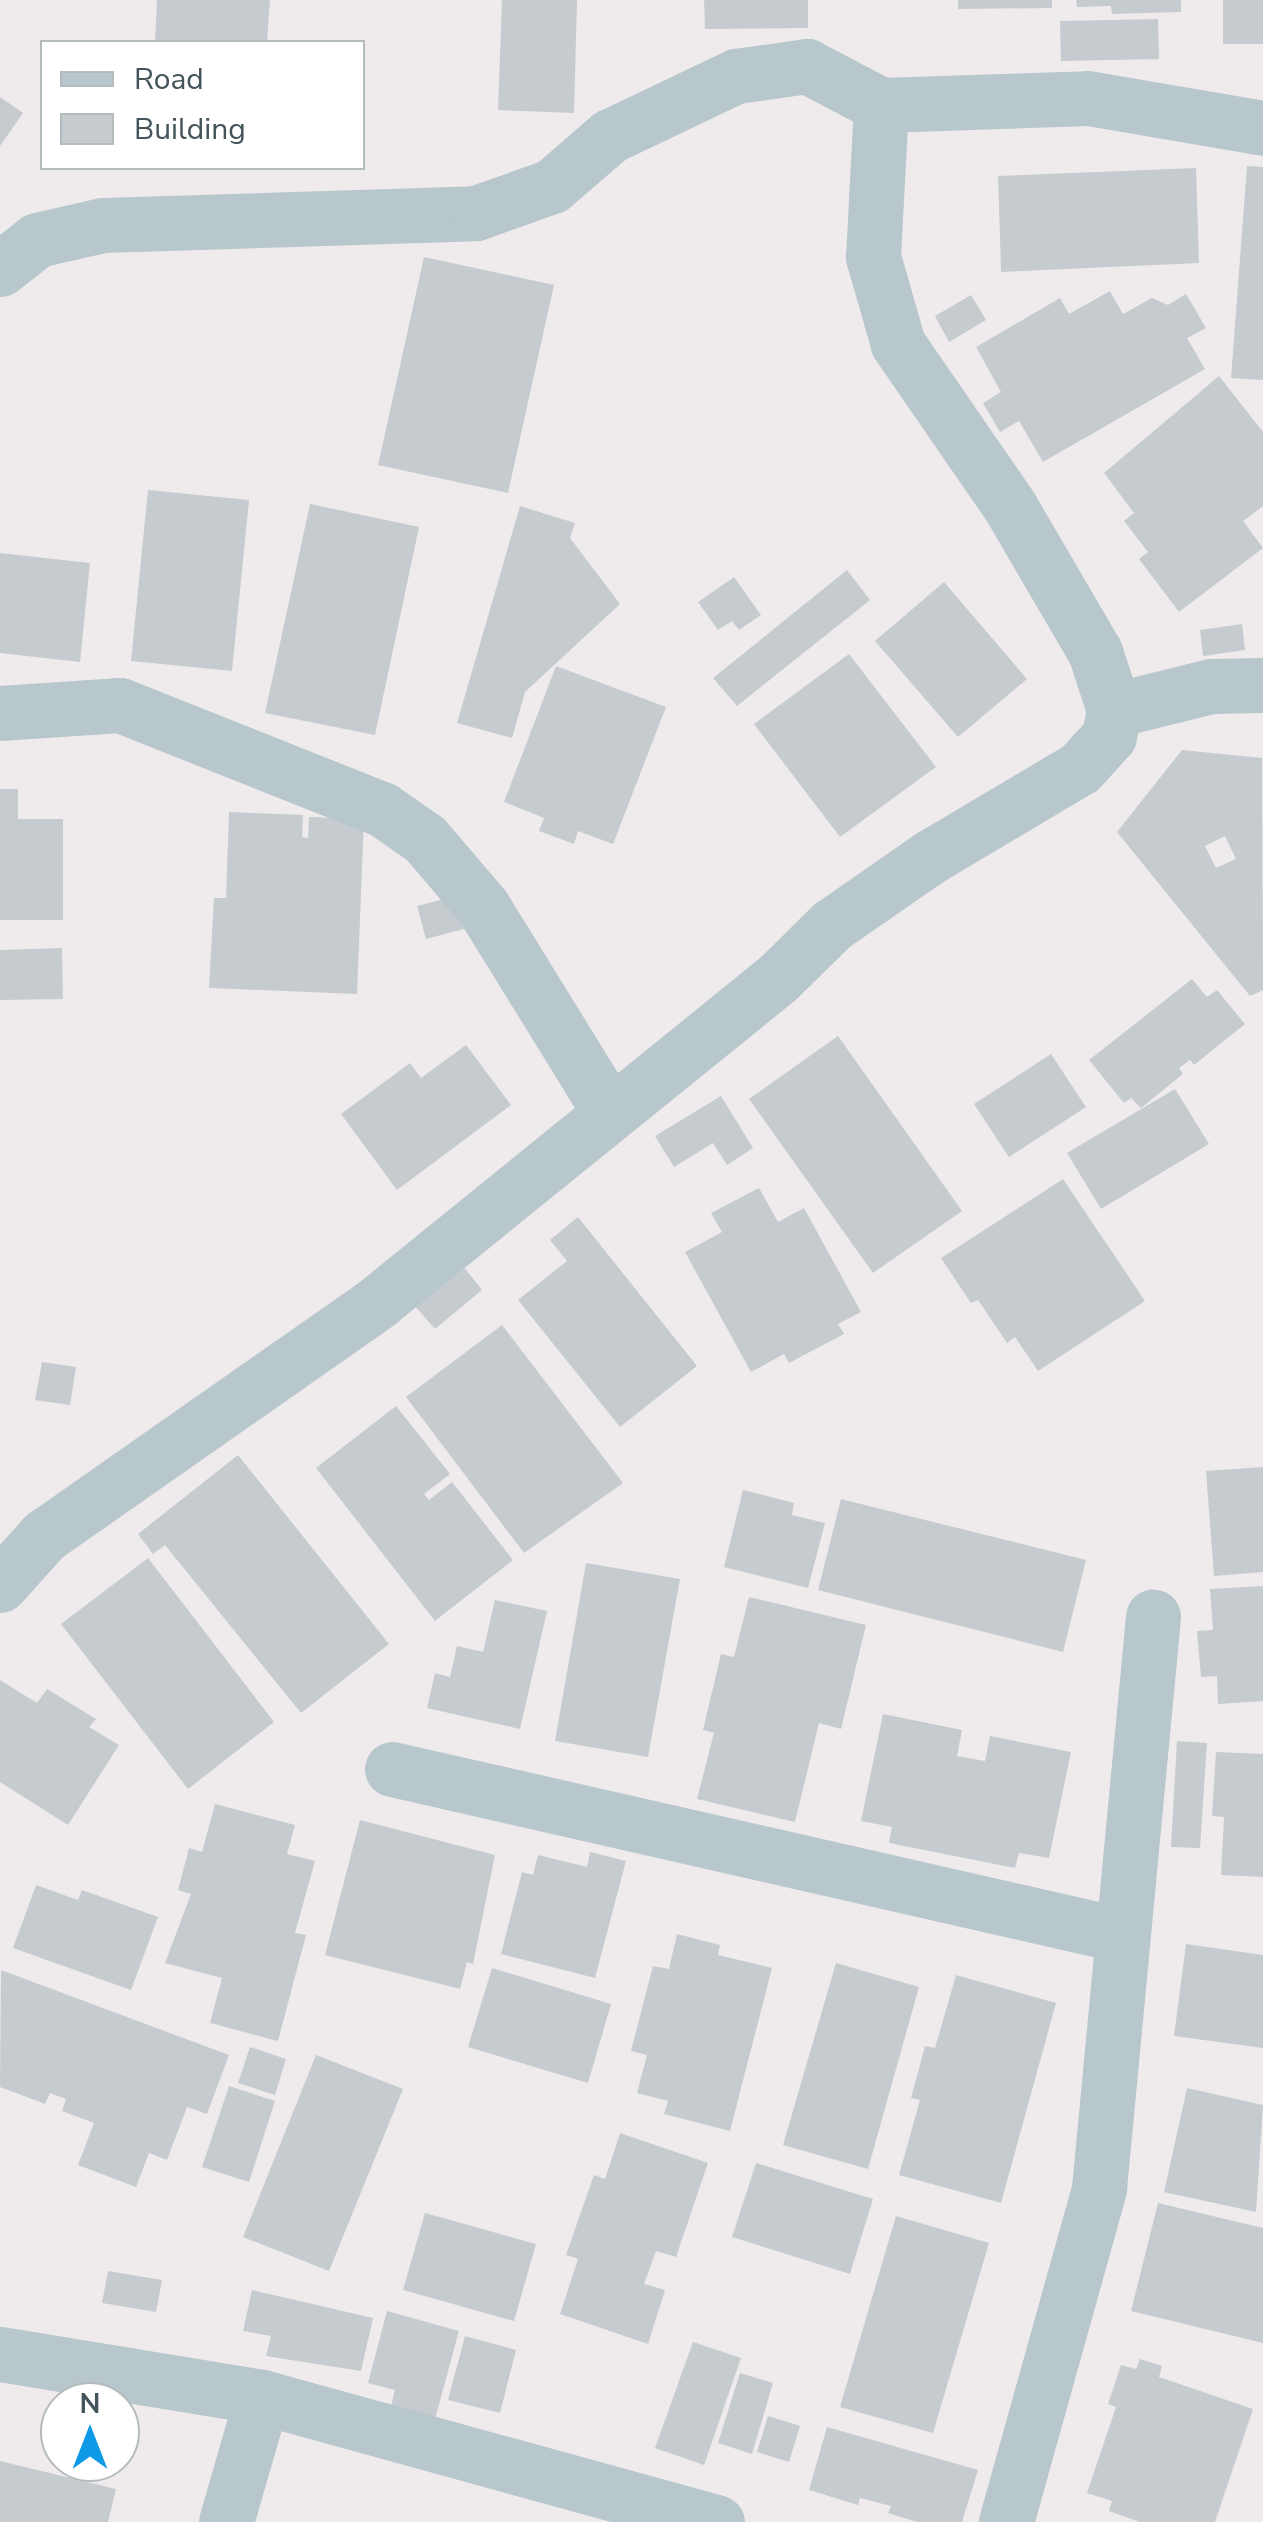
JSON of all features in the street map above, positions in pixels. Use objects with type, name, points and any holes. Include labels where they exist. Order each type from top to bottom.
[{"type":"street","points":[[0,269],[37,240],[103,224],[476,212],[552,186],[610,136],[736,76],[807,66],[880,105],[1088,98],[1263,128]]},
{"type":"street","points":[[0,1585],[44,1536],[379,1300],[778,978],[832,925],[1080,768],[1108,736],[1114,710],[1095,652],[1028,538],[898,344],[873,257],[880,105]]},
{"type":"street","points":[[1114,710],[1211,686],[1263,686]]},
{"type":"street","points":[[0,713],[120,705],[382,809],[426,839],[483,907],[610,1111]]},
{"type":"street","points":[[1006,2522],[1098,2188],[1154,1617]]},
{"type":"street","points":[[392,1769],[1122,1935]]},
{"type":"street","points":[[0,2354],[262,2397],[716,2522]]},
{"type":"street","points":[[226,2522],[262,2397]]},
{"type":"building","points":[[157,0],[270,0],[267,40],[155,40]]},
{"type":"building","points":[[502,0],[577,0],[574,113],[498,110]]},
{"type":"building","points":[[704,0],[808,0],[808,28],[705,29]]},
{"type":"building","points":[[958,0],[1052,0],[1052,8],[958,9]]},
{"type":"building","points":[[1076,0],[1181,0],[1181,12],[1112,14],[1111,6],[1077,7]]},
{"type":"building","points":[[1223,0],[1263,0],[1263,44],[1223,44]]},
{"type":"building","points":[[1158,19],[1159,59],[1061,61],[1060,21]]},
{"type":"building","points":[[0,97],[23,113],[0,146]]},
{"type":"building","points":[[1247,166],[1263,167],[1263,380],[1231,378]]},
{"type":"building","points":[[1196,168],[1199,263],[1001,272],[998,176]]},
{"type":"building","points":[[424,257],[554,285],[508,493],[378,465]]},
{"type":"building","points":[[1110,291],[1123,314],[1152,298],[1168,305],[1186,294],[1206,328],[1187,338],[1205,369],[1043,462],[1019,421],[1000,432],[983,403],[1001,392],[976,347],[1060,298],[1069,314]]},
{"type":"building","points":[[971,295],[986,320],[949,342],[935,316]]},
{"type":"building","points":[[1219,376],[1263,432],[1263,506],[1243,521],[1263,548],[1179,612],[1139,559],[1148,552],[1124,521],[1134,513],[1104,473]]},
{"type":"building","points":[[148,490],[249,500],[232,671],[131,661]]},
{"type":"building","points":[[310,504],[419,527],[375,735],[265,713]]},
{"type":"building","points":[[520,506],[575,523],[570,538],[620,604],[525,692],[512,738],[457,723]]},
{"type":"building","points":[[0,553],[90,563],[80,662],[0,653]]},
{"type":"building","points":[[847,570],[870,600],[737,706],[713,678]]},
{"type":"building","points":[[734,577],[761,615],[739,630],[732,621],[718,630],[698,602]]},
{"type":"building","points":[[944,582],[1027,679],[958,737],[875,641]]},
{"type":"building","points":[[1242,624],[1245,650],[1203,656],[1200,630]]},
{"type":"building","points":[[849,654],[936,767],[840,837],[754,724]]},
{"type":"building","points":[[556,666],[666,707],[613,844],[578,831],[574,844],[539,831],[544,818],[504,802]]},
{"type":"building","points":[[1182,750],[1262,758],[1263,990],[1250,996],[1117,832]],"holes":[[[1225,836],[1236,859],[1216,868],[1205,846]]]},
{"type":"building","points":[[0,789],[18,789],[18,819],[63,819],[63,920],[0,920]]},
{"type":"building","points":[[229,812],[303,815],[302,837],[308,838],[309,817],[364,819],[357,994],[209,988],[214,898],[226,898]]},
{"type":"building","points":[[455,896],[464,929],[426,939],[417,906]]},
{"type":"building","points":[[62,948],[63,999],[0,1000],[0,950]]},
{"type":"building","points":[[1192,979],[1207,997],[1217,990],[1245,1024],[1194,1065],[1190,1060],[1179,1068],[1183,1074],[1141,1108],[1131,1098],[1124,1103],[1089,1060]]},
{"type":"building","points":[[838,1036],[962,1211],[873,1273],[749,1099]]},
{"type":"building","points":[[466,1045],[511,1105],[397,1190],[341,1114],[410,1063],[421,1078]]},
{"type":"building","points":[[1051,1054],[1086,1107],[1009,1157],[974,1104]]},
{"type":"building","points":[[1175,1089],[1209,1144],[1101,1209],[1067,1153]]},
{"type":"building","points":[[721,1096],[753,1148],[727,1165],[713,1143],[674,1167],[655,1136]]},
{"type":"building","points":[[1063,1179],[1145,1301],[1038,1371],[1015,1337],[1007,1343],[978,1300],[971,1303],[941,1258]]},
{"type":"building","points":[[759,1188],[778,1222],[804,1208],[861,1312],[838,1324],[844,1334],[789,1363],[784,1354],[751,1372],[685,1252],[722,1232],[711,1213]]},
{"type":"building","points":[[578,1217],[697,1366],[620,1427],[518,1300],[567,1261],[550,1240]]},
{"type":"building","points":[[463,1266],[482,1290],[435,1329],[414,1305]]},
{"type":"building","points":[[502,1325],[623,1483],[524,1553],[406,1397]]},
{"type":"building","points":[[42,1362],[76,1367],[70,1405],[35,1400]]},
{"type":"building","points":[[396,1406],[450,1474],[424,1494],[429,1500],[452,1482],[513,1560],[435,1621],[316,1468]]},
{"type":"building","points":[[238,1455],[389,1644],[301,1713],[165,1545],[153,1554],[138,1534]]},
{"type":"building","points":[[1263,1467],[1263,1572],[1214,1576],[1206,1471]]},
{"type":"building","points":[[743,1490],[794,1503],[792,1515],[825,1523],[808,1588],[724,1567]]},
{"type":"building","points":[[841,1499],[1086,1560],[1063,1652],[818,1590]]},
{"type":"building","points":[[148,1558],[274,1722],[188,1789],[61,1624]]},
{"type":"building","points":[[586,1563],[680,1579],[648,1757],[555,1741]]},
{"type":"building","points":[[1263,1586],[1263,1701],[1218,1704],[1217,1676],[1201,1677],[1197,1631],[1213,1630],[1210,1589]]},
{"type":"building","points":[[749,1597],[866,1625],[841,1729],[819,1723],[795,1822],[697,1799],[714,1733],[703,1730],[721,1654],[734,1657]]},
{"type":"building","points":[[495,1600],[547,1611],[520,1729],[427,1708],[435,1673],[450,1677],[457,1646],[483,1652]]},
{"type":"building","points":[[0,1680],[37,1703],[47,1689],[96,1719],[89,1727],[119,1745],[68,1825],[0,1782]]},
{"type":"building","points":[[883,1714],[962,1730],[957,1756],[985,1761],[990,1736],[1071,1752],[1049,1858],[1019,1853],[1015,1868],[889,1843],[892,1827],[861,1821]]},
{"type":"building","points":[[1177,1741],[1207,1743],[1200,1848],[1171,1847]]},
{"type":"building","points":[[1216,1752],[1263,1754],[1263,1877],[1221,1875],[1224,1817],[1212,1816]]},
{"type":"building","points":[[215,1804],[295,1825],[287,1854],[315,1861],[295,1933],[306,1935],[278,2041],[210,2023],[222,1978],[165,1963],[191,1894],[178,1890],[189,1848],[202,1852]]},
{"type":"building","points":[[360,1820],[495,1855],[473,1964],[467,1962],[460,1989],[325,1955]]},
{"type":"building","points":[[590,1852],[626,1861],[595,1978],[501,1954],[522,1872],[533,1875],[538,1855],[587,1867]]},
{"type":"building","points":[[36,1885],[78,1900],[82,1890],[158,1917],[131,1990],[13,1948]]},
{"type":"building","points":[[677,1934],[720,1945],[718,1955],[772,1968],[730,2131],[664,2114],[668,2101],[637,2093],[647,2055],[631,2051],[653,1966],[669,1969]]},
{"type":"building","points":[[1186,1944],[1263,1955],[1263,2048],[1174,2036]]},
{"type":"building","points":[[836,1963],[919,1987],[868,2169],[783,2145]]},
{"type":"building","points":[[492,1968],[611,2004],[588,2083],[468,2047]]},
{"type":"building","points":[[1,1970],[229,2055],[207,2114],[187,2107],[167,2160],[149,2153],[136,2187],[78,2165],[94,2123],[62,2111],[66,2099],[50,2093],[45,2104],[0,2087]]},
{"type":"building","points":[[956,1975],[1056,2003],[1001,2203],[899,2175],[920,2100],[911,2098],[925,2046],[935,2048]]},
{"type":"building","points":[[250,2047],[286,2059],[275,2095],[238,2083]]},
{"type":"building","points":[[316,2055],[403,2089],[329,2271],[243,2237]]},
{"type":"building","points":[[229,2086],[275,2101],[249,2182],[202,2167]]},
{"type":"building","points":[[1187,2088],[1263,2105],[1256,2212],[1164,2192]]},
{"type":"building","points":[[620,2133],[708,2163],[676,2257],[656,2251],[644,2284],[665,2290],[648,2344],[560,2314],[578,2259],[566,2255],[594,2175],[605,2179]]},
{"type":"building","points":[[756,2163],[873,2199],[850,2274],[732,2237]]},
{"type":"building","points":[[1158,2203],[1263,2228],[1263,2343],[1131,2311]]},
{"type":"building","points":[[425,2213],[536,2244],[514,2321],[403,2290]]},
{"type":"building","points":[[896,2216],[989,2243],[933,2433],[840,2407]]},
{"type":"building","points":[[108,2271],[162,2280],[156,2312],[102,2303]]},
{"type":"building","points":[[252,2290],[373,2318],[361,2371],[266,2356],[271,2336],[243,2331]]},
{"type":"building","points":[[387,2311],[459,2331],[435,2419],[391,2406],[395,2390],[368,2383]]},
{"type":"building","points":[[465,2336],[516,2350],[500,2413],[448,2400]]},
{"type":"building","points":[[693,2342],[741,2358],[704,2465],[655,2448]]},
{"type":"building","points":[[1140,2359],[1162,2366],[1159,2377],[1253,2409],[1215,2522],[1140,2522],[1109,2511],[1112,2501],[1087,2493],[1116,2407],[1108,2404],[1121,2365],[1136,2369]]},
{"type":"building","points":[[740,2373],[773,2383],[752,2454],[718,2443]]},
{"type":"building","points":[[768,2416],[800,2426],[789,2462],[757,2452]]},
{"type":"building","points":[[827,2427],[978,2470],[962,2522],[917,2522],[888,2513],[891,2506],[860,2498],[858,2505],[809,2490]]},
{"type":"building","points":[[0,2461],[40,2471],[40,2482],[87,2482],[116,2489],[108,2522],[0,2522]]}]
